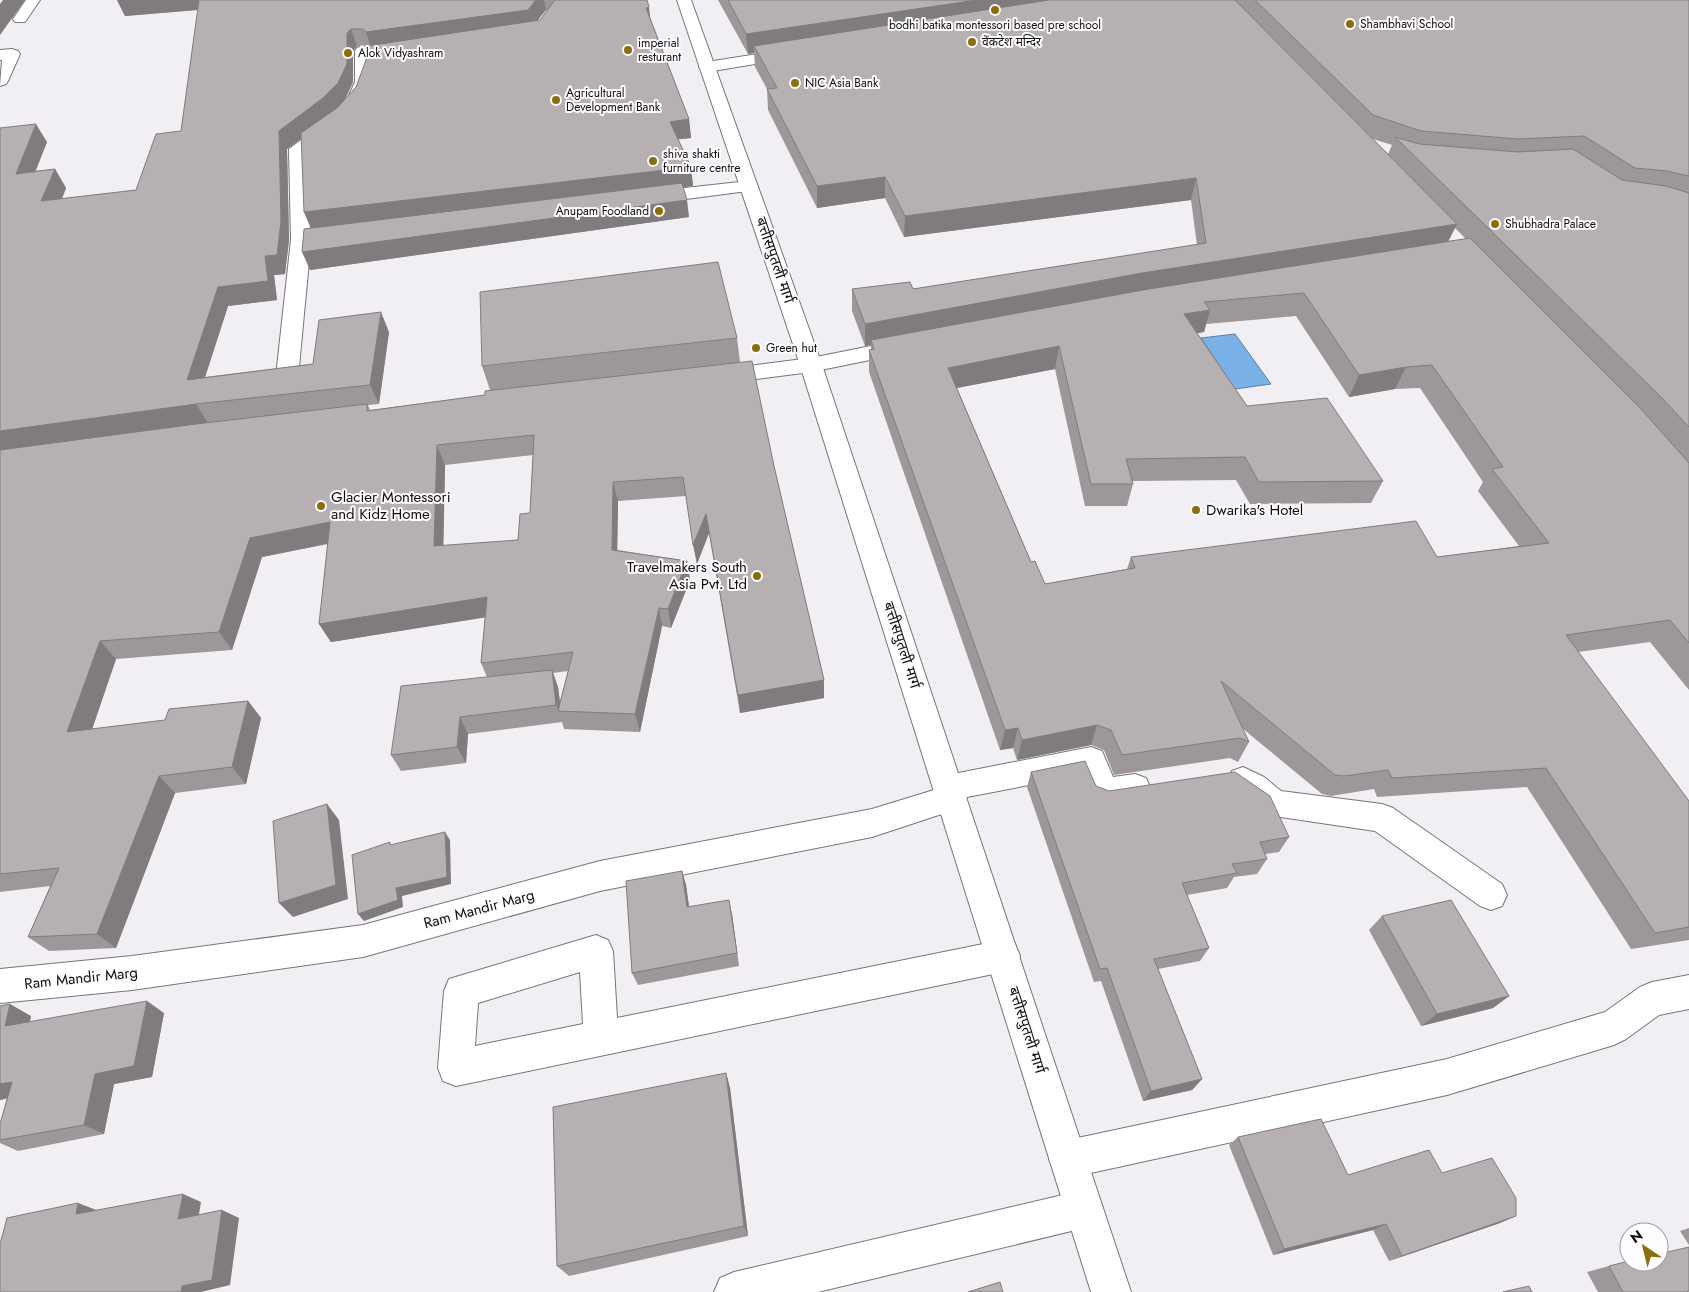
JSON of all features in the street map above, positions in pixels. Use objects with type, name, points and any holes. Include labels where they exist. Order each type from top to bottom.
[{"type":"street","points":[[20,19],[33,0]]},
{"type":"street","name":"बत्तीसपुतली मार्ग","points":[[684,0],[811,366],[1111,1292]]},
{"type":"street","points":[[707,66],[803,52]]},
{"type":"street","points":[[0,55],[12,54],[0,81]]},
{"type":"street","points":[[288,367],[301,240],[298,149],[328,131],[355,102],[364,81],[363,54],[382,55]]},
{"type":"street","points":[[632,200],[749,186]]},
{"type":"street","points":[[301,240],[321,237]]},
{"type":"street","points":[[696,379],[811,366],[927,342]]},
{"type":"street","name":"Ram Mandir Marg","points":[[0,986],[132,973],[363,941],[600,876],[872,823],[950,793],[1091,760],[1103,792],[1162,783]]},
{"type":"street","points":[[1220,775],[1230,773],[1238,777],[1253,786],[1274,804],[1382,818],[1491,894]]},
{"type":"street","points":[[601,1039],[596,951],[461,991],[456,1068],[601,1039],[1003,956]]},
{"type":"street","points":[[1068,1159],[1447,1077],[1614,1027],[1652,999],[1689,992]]},
{"type":"street","points":[[734,1292],[1084,1209]]},
{"type":"water","points":[[1235,334],[1271,384],[1235,389],[1201,338]]},
{"type":"building","points":[[199,0],[536,0],[528,10],[366,32],[363,29],[351,29],[347,33],[347,64],[338,83],[323,98],[279,131],[281,221],[277,255],[265,256],[268,281],[218,287],[187,380],[313,364],[319,320],[381,312],[370,385],[196,404],[0,431],[0,128],[36,124],[16,174],[55,169],[41,201],[136,190],[156,134],[181,131]]},
{"type":"building","points":[[555,0],[647,0],[649,7],[646,8],[689,119],[670,122],[691,167],[304,212],[301,133],[337,108],[356,87],[366,60],[367,46],[540,20]]},
{"type":"building","points":[[728,0],[977,0],[746,34]]},
{"type":"building","points":[[1049,0],[1235,0],[1457,224],[1142,273],[865,324],[852,289],[910,282],[913,289],[1206,243],[1196,178],[905,216],[885,177],[817,186],[767,89],[777,88],[754,46]]},
{"type":"building","points":[[1255,0],[1689,0],[1689,176],[1667,171],[1635,168],[1584,136],[1518,139],[1421,131],[1373,115]]},
{"type":"building","points":[[1395,137],[1419,144],[1518,152],[1573,149],[1622,180],[1666,186],[1689,193],[1689,427],[1660,396]]},
{"type":"building","points":[[682,183],[687,200],[302,252],[304,229]]},
{"type":"building","points":[[1470,238],[1641,409],[1689,463],[1689,643],[1670,620],[1566,635],[1689,801],[1689,927],[1655,933],[1546,768],[1392,778],[1388,770],[1344,776],[1335,775],[1221,681],[1249,742],[1240,738],[1122,755],[1111,730],[1097,725],[1022,740],[1018,728],[1005,730],[869,350],[874,349],[871,340],[1143,290]],"holes":[[[1304,293],[1359,375],[1406,367],[1432,365],[1503,467],[1492,469],[1549,543],[1437,557],[1416,521],[1131,557],[1135,568],[1045,584],[1035,561],[1031,562],[948,368],[1059,346],[1091,484],[1133,484],[1126,459],[1245,457],[1259,482],[1383,481],[1327,398],[1247,406],[1184,314],[1210,310],[1204,302]]]},
{"type":"building","points":[[718,262],[737,338],[482,366],[480,292]]},
{"type":"building","points":[[752,361],[774,466],[824,680],[738,695],[706,514],[693,545],[683,477],[613,482],[612,550],[687,561],[668,609],[659,608],[635,714],[558,711],[573,652],[481,663],[487,597],[319,624],[330,522],[250,538],[219,632],[100,641],[67,732],[165,720],[169,709],[248,701],[232,767],[159,776],[97,934],[28,937],[59,868],[0,874],[0,450],[367,404],[367,411],[485,395],[485,391]],"holes":[[[534,435],[530,513],[520,514],[518,540],[434,546],[437,445]]]},
{"type":"building","points":[[552,670],[556,705],[460,717],[457,747],[391,755],[401,686]]},
{"type":"building","points":[[1085,761],[1096,786],[1109,791],[1235,772],[1270,796],[1289,837],[1260,842],[1267,859],[1232,864],[1237,873],[1182,883],[1209,948],[1154,959],[1202,1079],[1151,1091],[1107,968],[1100,969],[1031,772]]},
{"type":"building","points":[[327,804],[336,885],[279,903],[273,821]]},
{"type":"building","points":[[445,832],[447,877],[396,888],[398,900],[358,914],[352,855],[390,842],[390,845]]},
{"type":"building","points":[[682,871],[687,907],[729,900],[737,953],[632,973],[626,881]]},
{"type":"building","points":[[1451,900],[1509,996],[1437,1014],[1382,916]]},
{"type":"building","points":[[147,1001],[134,1066],[95,1074],[84,1125],[0,1140],[0,1124],[12,1082],[0,1084],[0,1006],[10,1004],[5,1026]]},
{"type":"building","points":[[726,1073],[744,1226],[557,1266],[553,1107]]},
{"type":"building","points":[[1321,1119],[1348,1175],[1429,1150],[1442,1173],[1492,1158],[1516,1198],[1516,1216],[1402,1256],[1386,1224],[1284,1249],[1238,1137]]},
{"type":"building","points":[[183,1194],[178,1219],[222,1210],[212,1280],[182,1286],[181,1292],[0,1292],[0,1244],[7,1218],[78,1203],[76,1214]]},
{"type":"building","points":[[1689,1247],[1689,1291],[1623,1292],[1609,1266],[1619,1264],[1619,1272],[1669,1272],[1669,1252]]},
{"type":"building","points":[[1000,1282],[1003,1292],[968,1292]]},
{"type":"building","points":[[1529,1286],[1532,1292],[1503,1292]]},
{"type":"place","name":"bodhi batika montessori based pre school","points":[[995,10]]},
{"type":"place","name":"Shambhavi School","points":[[1350,24]]},
{"type":"place","name":"वेंकटेश मन्दिर","points":[[972,42]]},
{"type":"place","name":"imperial resturant","points":[[628,50]]},
{"type":"place","name":"Alok Vidyashram","points":[[348,53]]},
{"type":"place","name":"NIC Asia Bank","points":[[795,83]]},
{"type":"place","name":"Agricultural Development Bank","points":[[556,100]]},
{"type":"place","name":"shiva shakti furniture centre","points":[[653,161]]},
{"type":"place","name":"Anupam Foodland","points":[[659,211]]},
{"type":"place","name":"Shubhadra Palace","points":[[1495,224]]},
{"type":"place","name":"Green hut","points":[[756,348]]},
{"type":"place","name":"Glacier Montessori and Kidz Home","points":[[321,506]]},
{"type":"place","name":"Dwarika's Hotel","points":[[1196,510]]},
{"type":"place","name":"Travelmakers South Asia Pvt. Ltd","points":[[757,576]]}]
